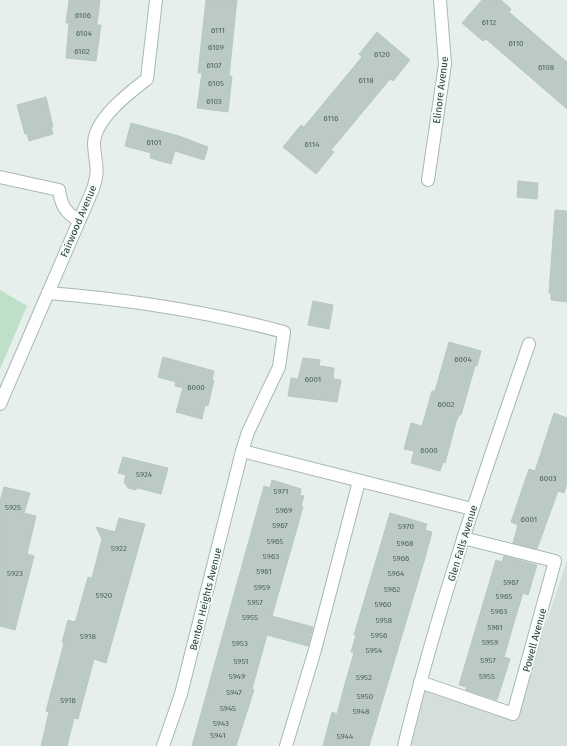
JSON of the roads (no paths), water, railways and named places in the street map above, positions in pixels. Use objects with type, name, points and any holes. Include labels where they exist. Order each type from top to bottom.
[{"type":"street","name":"Fairwood Avenue","points":[[0,404],[78,220],[88,202],[98,174],[94,144],[96,134],[109,112],[123,97],[147,79],[156,0]]},
{"type":"street","name":"Elinore Avenue","points":[[428,180],[445,64],[440,0]]},
{"type":"street","points":[[0,177],[59,190],[61,202],[67,213],[78,220]]},
{"type":"street","name":"Benton Heights Avenue","points":[[48,292],[111,298],[252,324],[284,332],[279,367],[248,432],[242,451],[181,694],[163,746]]},
{"type":"street","name":"Glen Falls Avenue","points":[[404,746],[420,682],[472,509],[529,344]]},
{"type":"street","points":[[242,451],[472,509]]},
{"type":"street","points":[[286,746],[315,650],[359,481]]},
{"type":"street","name":"Powell Avenue","points":[[420,682],[513,714],[555,561],[463,538]]}]
